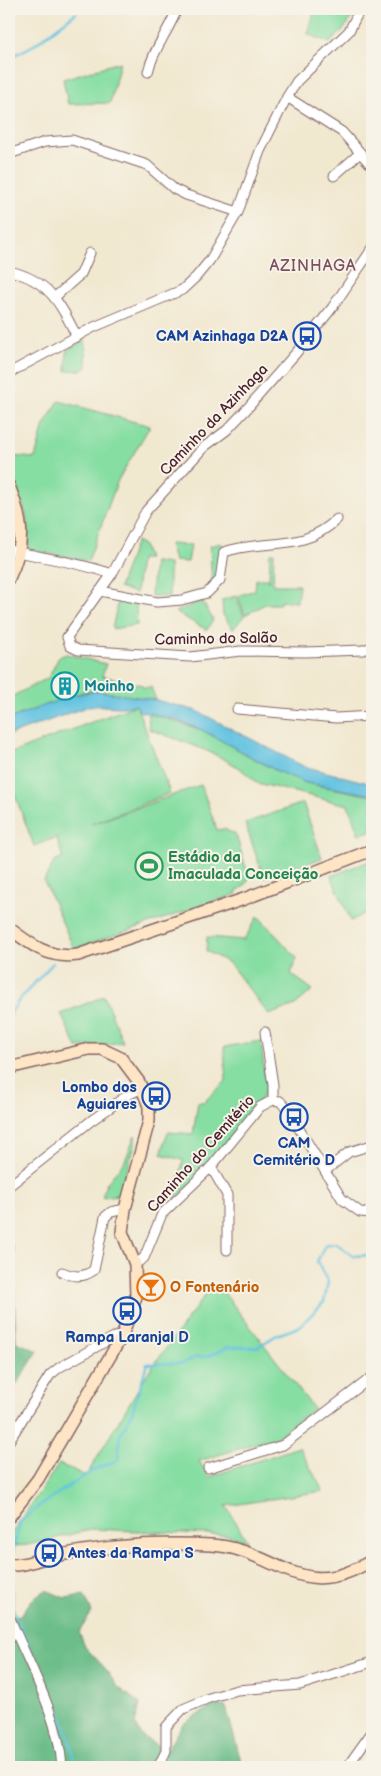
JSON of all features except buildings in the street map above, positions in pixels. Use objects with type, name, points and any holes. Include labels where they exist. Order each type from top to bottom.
[{"type":"main road","points":[[9,486],[19,517],[21,534],[14,551],[9,578]]},
{"type":"main road","points":[[9,928],[35,947],[51,954],[78,955],[244,899],[372,850]]},
{"type":"main road","points":[[9,1068],[89,1049],[102,1049],[121,1058],[142,1088],[148,1106],[149,1121],[125,1209],[122,1232],[135,1264],[136,1297],[122,1336],[38,1479],[9,1517]]},
{"type":"main road","points":[[9,1564],[20,1564],[85,1549],[184,1544],[228,1546],[287,1571],[314,1578],[332,1577],[357,1570],[372,1560]]},
{"type":"street","points":[[148,72],[153,55],[170,28],[177,9]]},
{"type":"street","points":[[9,373],[112,319],[182,290],[210,260],[238,212],[260,151],[297,81],[348,31],[360,9]]},
{"type":"street","points":[[287,97],[342,132],[372,166]]},
{"type":"street","points":[[9,154],[45,142],[72,140],[147,165],[174,189],[186,195],[238,212]]},
{"type":"street","points":[[334,176],[360,154]]},
{"type":"street","name":"Caminho da Azinhaga","points":[[100,591],[112,574],[146,511],[204,447],[227,430],[296,353],[332,308],[372,249]]},
{"type":"street","points":[[55,297],[81,274],[90,253]]},
{"type":"street","points":[[9,271],[23,274],[39,282],[55,297],[78,337]]},
{"type":"street","points":[[100,591],[157,602],[182,600],[207,593],[220,580],[224,552],[239,547],[300,541],[320,534],[337,519]]},
{"type":"street","points":[[14,551],[88,565],[112,574]]},
{"type":"street","name":"Caminho do Salão","points":[[100,591],[67,634],[67,642],[73,649],[190,657],[241,651],[305,652],[363,650],[372,647]]},
{"type":"street","points":[[237,709],[336,718],[372,716]]},
{"type":"street","points":[[265,1032],[273,1085],[273,1100]]},
{"type":"street","points":[[9,1186],[92,1120],[128,1095],[142,1088]]},
{"type":"street","name":"Caminho do Cemitério","points":[[135,1264],[144,1258],[162,1214],[211,1167],[260,1107],[273,1100],[282,1102],[325,1171]]},
{"type":"street","points":[[372,1145],[349,1152],[325,1171],[342,1199],[360,1212],[372,1213]]},
{"type":"street","points":[[211,1167],[227,1196],[227,1250]]},
{"type":"street","points":[[62,1272],[78,1277],[94,1270],[105,1217],[111,1212],[125,1209]]},
{"type":"street","points":[[9,1441],[50,1375],[60,1366],[114,1337],[122,1336]]},
{"type":"street","points":[[208,1468],[283,1445],[372,1377]]},
{"type":"street","points":[[9,1616],[52,1719],[61,1745],[62,1767]]},
{"type":"street","points":[[158,1767],[166,1751],[166,1727],[183,1709],[237,1690],[300,1685],[372,1662]]},
{"type":"street","points":[[347,1767],[372,1732]]},
{"type":"green space","points":[[315,9],[354,9],[348,23],[330,43],[308,34]]},
{"type":"green space","points":[[120,62],[110,103],[68,104],[63,79]]},
{"type":"green space","points":[[85,340],[87,367],[82,370],[66,371],[67,350]]},
{"type":"green space","points":[[59,401],[150,426],[118,480],[88,561],[29,550],[26,514],[9,469],[9,456],[35,458],[44,425]]},
{"type":"green space","points":[[136,541],[143,545],[148,559],[140,559],[136,593],[119,588]]},
{"type":"green space","points":[[221,543],[227,549],[218,577],[212,586],[210,546]]},
{"type":"green space","points":[[169,544],[191,545],[188,562],[174,561]]},
{"type":"green space","points":[[270,553],[274,553],[273,585],[299,585],[297,602],[282,601],[279,604],[265,604],[245,615],[238,596],[255,590],[256,579],[268,579],[269,582]]},
{"type":"green space","points":[[154,562],[169,564],[169,597],[151,596]]},
{"type":"green space","points":[[236,596],[244,616],[233,629],[223,615],[222,600]]},
{"type":"green space","points":[[118,601],[136,604],[137,625],[112,629]]},
{"type":"green space","points":[[202,601],[213,620],[207,630],[175,612]]},
{"type":"green space","points":[[66,654],[106,664],[102,676],[142,685],[143,688],[151,687],[156,700],[98,691],[83,692],[9,719],[9,698],[48,678],[59,657]]},
{"type":"green space","points":[[136,705],[170,793],[92,824],[201,785],[217,830],[224,829],[236,835],[249,878],[245,885],[236,892],[237,894],[74,949],[44,881],[54,862],[63,858],[58,837],[34,846],[9,779],[9,754]]},
{"type":"green space","points":[[148,713],[202,730],[277,771],[306,783],[372,796],[372,830],[359,835],[348,805],[257,783],[246,773],[220,757],[149,729]]},
{"type":"green space","points":[[303,803],[322,858],[264,878],[245,823]]},
{"type":"green space","points":[[372,860],[372,909],[351,921],[331,876]]},
{"type":"green space","points":[[258,916],[297,958],[291,974],[313,990],[295,1005],[269,1015],[229,963],[206,951],[207,937],[244,940]]},
{"type":"green space","points":[[104,996],[123,1042],[77,1048],[61,1014]]},
{"type":"green space","points":[[261,1041],[266,1088],[264,1094],[212,1162],[175,1200],[183,1160],[161,1154],[168,1132],[193,1134],[198,1102],[204,1102],[226,1081],[224,1047]]},
{"type":"green space","points":[[135,1135],[135,1145],[119,1195],[102,1197],[106,1184],[125,1161]]},
{"type":"green space","points":[[9,1239],[13,1247],[16,1342],[38,1351],[14,1388],[9,1387]]},
{"type":"green space","points":[[209,1290],[224,1293],[314,1409],[277,1437],[199,1461],[209,1477],[299,1447],[323,1491],[226,1506],[247,1541],[227,1535],[92,1529],[28,1545],[13,1546],[11,1534],[59,1464],[86,1476],[147,1374]]},
{"type":"green space","points":[[46,1590],[65,1598],[84,1595],[92,1612],[79,1632],[85,1647],[104,1667],[117,1686],[140,1704],[135,1724],[142,1736],[166,1751],[182,1725],[213,1705],[226,1707],[242,1765],[249,1767],[9,1767],[9,1617],[21,1615],[31,1601]]},
{"type":"water","points":[[98,691],[156,700],[197,711],[303,766],[372,784],[372,795],[306,783],[277,771],[202,730],[176,720],[139,711],[136,705],[123,707],[89,706],[9,735],[9,719],[72,695]]},
{"type":"waterway","points":[[9,58],[34,45],[76,13]]},
{"type":"waterway","points":[[9,1016],[19,1000],[53,963]]},
{"type":"waterway","points":[[9,1545],[15,1541],[21,1521],[39,1506],[93,1470],[118,1460],[120,1435],[131,1416],[147,1364],[184,1363],[196,1357],[209,1356],[228,1347],[257,1347],[277,1335],[299,1327],[324,1302],[328,1282],[317,1262],[325,1245],[336,1243],[353,1256],[372,1255]]},
{"type":"waterway","points":[[12,1559],[15,1541]]},
{"type":"waterway","points":[[10,1572],[13,1609],[46,1688],[64,1722],[73,1752],[73,1767]]},
{"type":"place","name":"CAM Azinhaga D2A","points":[[307,336]]},
{"type":"place","name":"Moinho","points":[[65,686]]},
{"type":"place","name":"Estádio da Imaculada Conceição","points":[[149,866]]},
{"type":"place","name":"Lombo dos Aguiares","points":[[156,1096]]},
{"type":"place","name":"CAM Cemitério D","points":[[294,1117]]},
{"type":"place","name":"O Fontenário","points":[[151,1287]]},
{"type":"place","name":"Rampa Laranjal D","points":[[127,1311]]},
{"type":"place","name":"Antes da Rampa S","points":[[49,1553]]},
{"type":"district","name":"AZINHAGA","points":[[313,266]]}]
